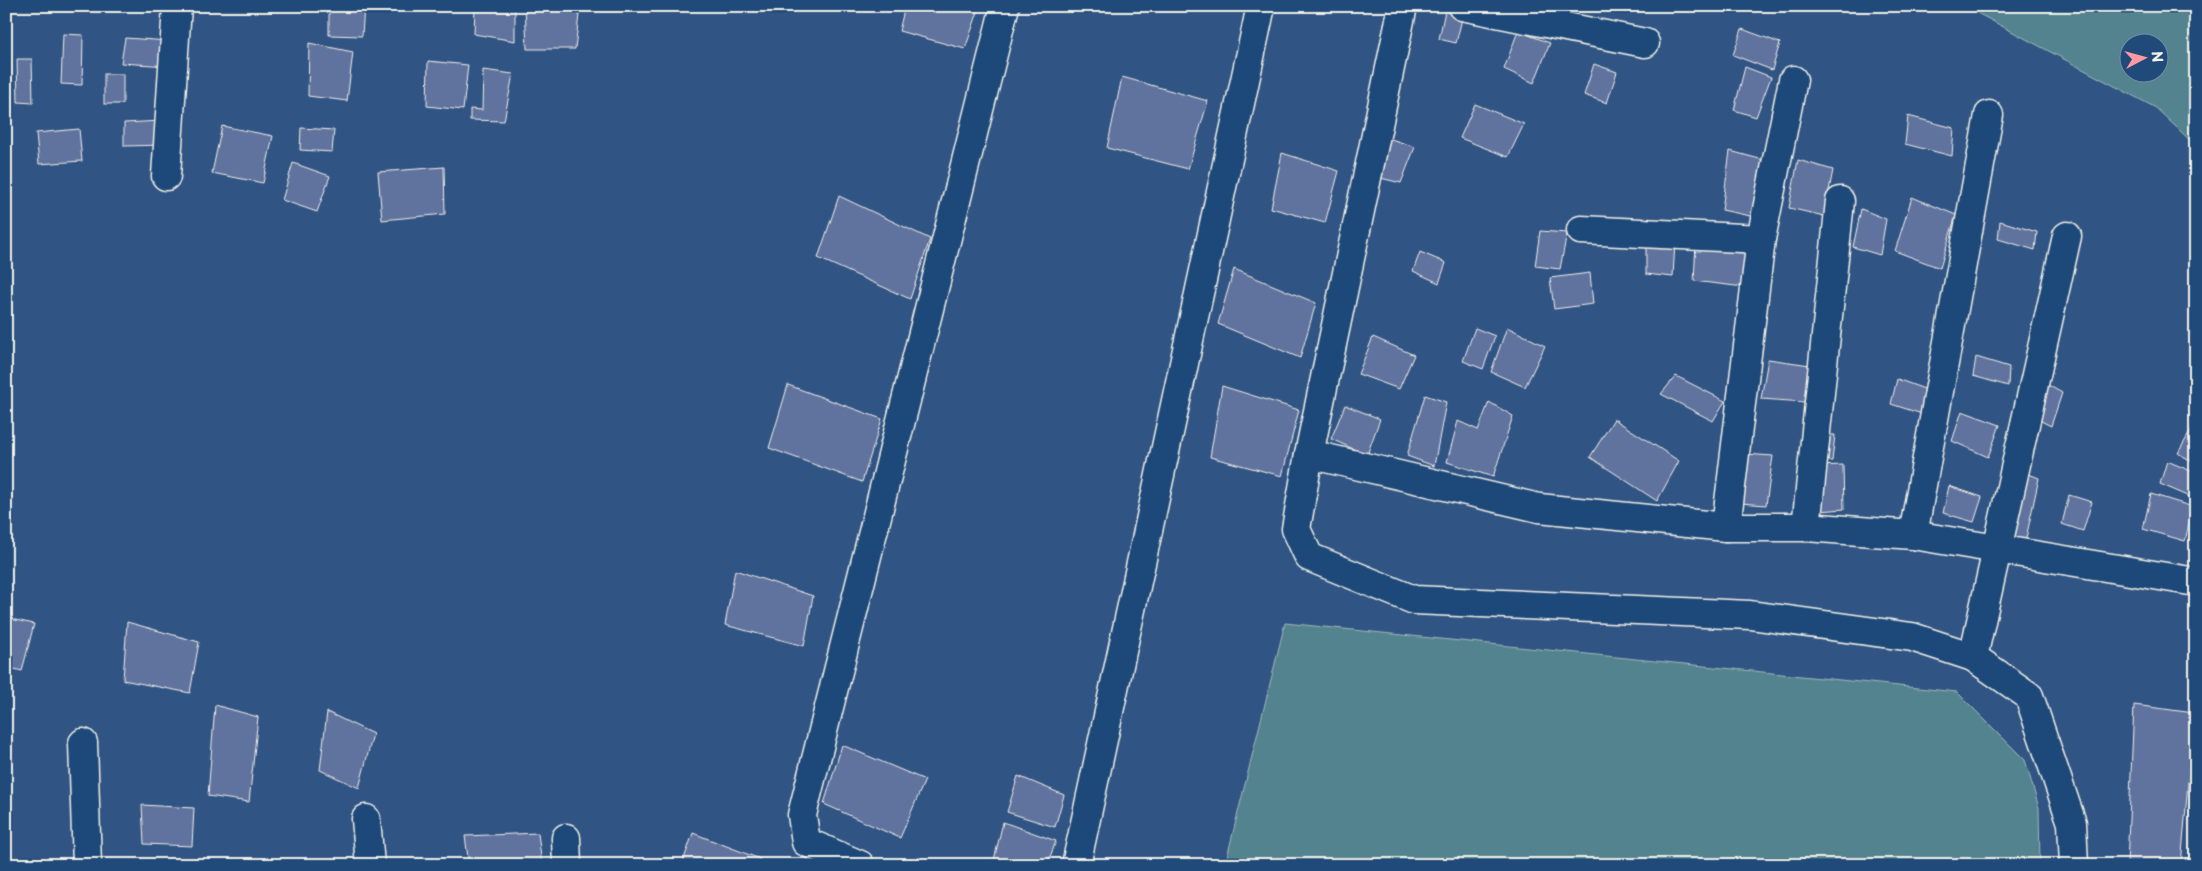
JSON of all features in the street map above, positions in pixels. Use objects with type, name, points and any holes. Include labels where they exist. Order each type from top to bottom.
[{"type":"street","points":[[166,176],[177,6]]},
{"type":"street","points":[[860,865],[806,842],[802,815],[1005,6]]},
{"type":"street","points":[[1076,865],[1262,6]]},
{"type":"street","points":[[1403,6],[1309,454],[1296,529],[1309,557],[1414,600],[1750,615],[1912,637],[1973,657],[2028,696],[2072,822],[2074,865]]},
{"type":"street","points":[[1462,6],[1645,43]]},
{"type":"street","points":[[1726,527],[1761,239],[1793,80]]},
{"type":"street","points":[[1912,535],[1989,115]]},
{"type":"street","points":[[1806,527],[1840,201]]},
{"type":"street","points":[[1581,230],[1761,239]]},
{"type":"street","points":[[1973,657],[2067,236]]},
{"type":"street","points":[[1309,454],[1539,508],[1726,527],[1806,527],[1912,535],[2196,581]]},
{"type":"street","points":[[83,742],[87,865]]},
{"type":"street","points":[[366,819],[370,865]]},
{"type":"street","points":[[566,838],[568,865]]},
{"type":"green space","points":[[1964,6],[2196,6],[2196,146],[2156,108]]},
{"type":"green space","points":[[1285,623],[1957,692],[2025,760],[2039,808],[2040,865],[1225,865]]},
{"type":"building","points":[[329,6],[364,6],[362,36],[329,35]]},
{"type":"building","points":[[475,6],[515,6],[515,41],[474,34]]},
{"type":"building","points":[[525,6],[580,6],[575,49],[527,49]]},
{"type":"building","points":[[905,6],[980,6],[965,49],[899,31]]},
{"type":"building","points":[[1446,6],[1464,11],[1456,43],[1439,39]]},
{"type":"building","points":[[6,26],[12,90],[6,90]]},
{"type":"building","points":[[1742,29],[1780,43],[1772,70],[1733,55]]},
{"type":"building","points":[[1518,31],[1550,43],[1534,83],[1504,69]]},
{"type":"building","points":[[63,34],[83,35],[82,85],[61,84]]},
{"type":"building","points":[[125,38],[169,41],[168,66],[121,63]]},
{"type":"building","points":[[309,43],[353,52],[347,101],[308,96]]},
{"type":"building","points":[[17,59],[32,59],[33,103],[18,102]]},
{"type":"building","points":[[428,61],[468,65],[463,110],[427,106]]},
{"type":"building","points":[[1594,64],[1617,72],[1607,103],[1584,95]]},
{"type":"building","points":[[1745,67],[1771,77],[1756,117],[1734,110]]},
{"type":"building","points":[[483,70],[513,74],[504,121],[470,120],[470,109],[482,110]]},
{"type":"building","points":[[104,74],[123,74],[123,104],[104,104]]},
{"type":"building","points":[[1122,77],[1208,101],[1188,169],[1107,148]]},
{"type":"building","points":[[1475,104],[1524,124],[1508,157],[1460,138]]},
{"type":"building","points":[[1908,116],[1954,128],[1952,156],[1905,144]]},
{"type":"building","points":[[162,121],[165,145],[124,146],[124,123]]},
{"type":"building","points":[[222,126],[273,136],[263,183],[212,173]]},
{"type":"building","points":[[301,128],[334,130],[332,152],[300,150]]},
{"type":"building","points":[[79,129],[82,161],[39,164],[36,133]]},
{"type":"building","points":[[1382,136],[1415,147],[1401,183],[1372,176]]},
{"type":"building","points":[[1730,151],[1767,161],[1755,217],[1722,210]]},
{"type":"building","points":[[1282,153],[1339,171],[1325,223],[1271,208]]},
{"type":"building","points":[[1798,160],[1833,170],[1824,216],[1789,208]]},
{"type":"building","points":[[293,163],[330,176],[317,212],[282,200]]},
{"type":"building","points":[[444,167],[445,214],[382,220],[378,172]]},
{"type":"building","points":[[839,196],[930,239],[910,299],[818,258]]},
{"type":"building","points":[[1912,197],[1956,215],[1940,268],[1895,251]]},
{"type":"building","points":[[1861,209],[1886,219],[1880,255],[1853,247]]},
{"type":"building","points":[[2000,221],[2037,232],[2035,250],[1998,239]]},
{"type":"building","points":[[1540,231],[1567,233],[1560,269],[1535,266]]},
{"type":"building","points":[[1646,237],[1675,242],[1673,277],[1646,274]]},
{"type":"building","points":[[1696,242],[1749,250],[1744,287],[1694,281]]},
{"type":"building","points":[[1420,252],[1446,263],[1439,283],[1413,271]]},
{"type":"building","points":[[1234,269],[1316,303],[1300,358],[1218,324]]},
{"type":"building","points":[[1590,273],[1593,304],[1554,309],[1550,278]]},
{"type":"building","points":[[1507,327],[1545,346],[1525,387],[1491,372]]},
{"type":"building","points":[[1475,328],[1495,336],[1483,369],[1463,361]]},
{"type":"building","points":[[1373,337],[1414,355],[1399,389],[1358,374]]},
{"type":"building","points":[[1976,357],[2009,367],[2008,386],[1973,376]]},
{"type":"building","points":[[1768,359],[1810,365],[1804,402],[1761,399]]},
{"type":"building","points":[[1676,376],[1725,401],[1713,421],[1661,394]]},
{"type":"building","points":[[1897,379],[1927,390],[1922,414],[1891,404]]},
{"type":"building","points":[[788,385],[882,419],[862,482],[769,448]]},
{"type":"building","points":[[2048,385],[2062,393],[2051,426],[2035,418]]},
{"type":"building","points":[[1222,386],[1299,410],[1282,476],[1210,457]]},
{"type":"building","points":[[1425,395],[1446,402],[1434,466],[1407,456]]},
{"type":"building","points":[[1489,402],[1513,416],[1493,477],[1447,462],[1458,421],[1478,430]]},
{"type":"building","points":[[1345,405],[1380,419],[1367,455],[1331,439]]},
{"type":"building","points":[[1962,411],[2000,425],[1988,457],[1952,441]]},
{"type":"building","points":[[1614,419],[1679,461],[1657,501],[1590,457]]},
{"type":"building","points":[[2193,427],[2196,428],[2196,464],[2178,453]]},
{"type":"building","points":[[1817,435],[1835,435],[1832,461],[1815,461]]},
{"type":"building","points":[[1745,454],[1773,456],[1766,505],[1740,503]]},
{"type":"building","points":[[2167,461],[2196,473],[2195,499],[2160,484]]},
{"type":"building","points":[[1843,465],[1844,509],[1820,511],[1820,466]]},
{"type":"building","points":[[2026,473],[2039,478],[2025,543],[2001,537]]},
{"type":"building","points":[[1949,486],[1982,497],[1974,522],[1943,513]]},
{"type":"building","points":[[2151,494],[2193,507],[2185,541],[2143,529]]},
{"type":"building","points":[[2069,495],[2092,502],[2083,531],[2062,524]]},
{"type":"building","points":[[735,570],[813,596],[804,646],[725,625]]},
{"type":"building","points":[[6,618],[34,624],[22,671],[6,667]]},
{"type":"building","points":[[127,622],[199,642],[190,693],[123,680]]},
{"type":"building","points":[[215,705],[258,717],[249,802],[208,796]]},
{"type":"building","points":[[2134,705],[2194,713],[2181,865],[2127,865]]},
{"type":"building","points":[[327,712],[373,734],[359,788],[320,770]]},
{"type":"building","points":[[842,745],[925,780],[900,838],[824,804]]},
{"type":"building","points":[[1018,776],[1064,795],[1055,827],[1007,812]]},
{"type":"building","points":[[142,805],[194,808],[192,846],[144,844]]},
{"type":"building","points":[[1003,822],[1056,841],[1047,865],[1011,865],[994,860]]},
{"type":"building","points":[[538,833],[542,865],[469,865],[465,836]]},
{"type":"building","points":[[693,833],[760,859],[758,865],[682,865]]}]
